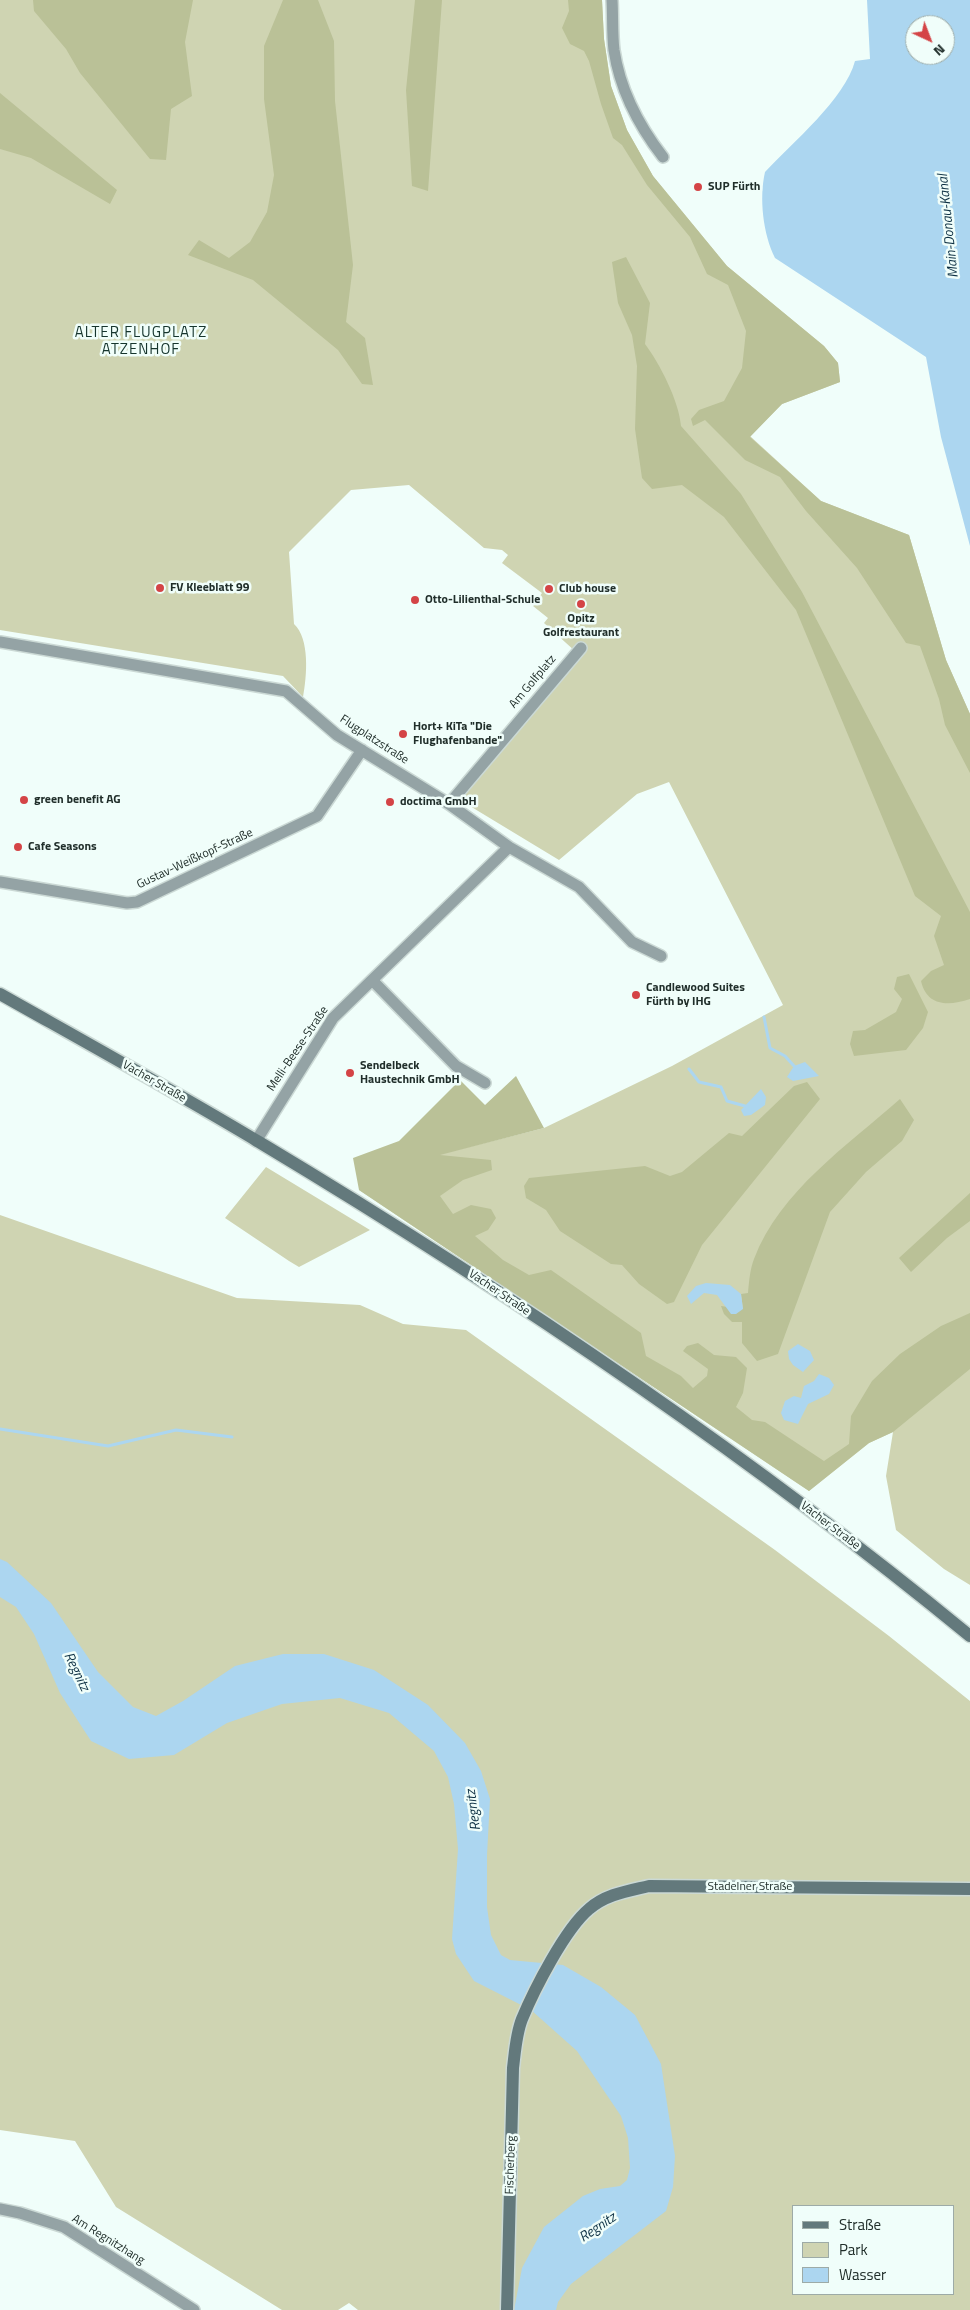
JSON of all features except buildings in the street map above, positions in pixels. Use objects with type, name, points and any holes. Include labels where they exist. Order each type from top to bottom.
[{"type":"street","points":[[612,0],[614,51],[625,92],[644,134],[663,157]]},
{"type":"street","name":"Flugplatzstraße","points":[[0,642],[286,691],[337,735],[449,804],[509,847],[579,887],[632,942],[661,956]]},
{"type":"street","name":"Am Golfplatz","points":[[449,804],[581,648]]},
{"type":"street","name":"Gustav-Weißkopf-Straße","points":[[0,882],[136,902],[317,816],[362,750]]},
{"type":"street","name":"Melli-Beese-Straße","points":[[256,1141],[332,1018],[373,981],[509,847]]},
{"type":"street","points":[[373,981],[456,1066],[485,1083]]},
{"type":"street","name":"Vacher Straße","points":[[0,994],[256,1141],[466,1271],[668,1408],[889,1569],[970,1636]]},
{"type":"street","name":"Stadelner Straße","points":[[521,2020],[556,1951],[589,1909],[614,1894],[649,1886],[970,1889]]},
{"type":"street","name":"Fischerberg","points":[[508,2310],[513,2068],[521,2020]]},
{"type":"street","name":"Am Regnitzhang","points":[[0,2209],[20,2213],[64,2227],[194,2310]]},
{"type":"green space","points":[[0,0],[602,0],[604,39],[611,86],[627,130],[653,176],[727,266],[824,346],[838,363],[840,382],[782,404],[750,436],[821,501],[909,535],[946,660],[970,714],[970,1585],[944,1569],[896,1530],[886,1476],[893,1432],[869,1443],[809,1491],[359,1190],[437,1155],[544,1128],[672,1066],[783,1005],[669,782],[637,794],[559,860],[455,797],[576,652],[544,623],[548,618],[533,606],[542,593],[502,563],[508,555],[502,550],[484,548],[409,485],[351,490],[289,552],[294,624],[303,639],[306,658],[306,679],[303,697],[283,676],[0,630]]},
{"type":"green space","points":[[33,0],[193,0],[185,42],[192,96],[171,109],[166,160],[150,159],[80,73],[66,49],[34,11]]},
{"type":"green space","points":[[283,0],[318,0],[334,41],[335,101],[353,265],[346,322],[365,338],[373,385],[362,384],[338,350],[253,280],[188,255],[199,240],[229,258],[250,242],[267,212],[274,175],[264,99],[264,46]]},
{"type":"green space","points":[[415,0],[442,0],[428,191],[412,186],[406,90]]},
{"type":"green space","points":[[568,0],[602,0],[604,39],[611,86],[627,130],[653,176],[727,266],[824,346],[838,363],[840,382],[782,404],[750,437],[821,501],[909,535],[946,660],[970,714],[970,773],[945,725],[939,699],[920,646],[906,643],[857,568],[806,511],[780,477],[745,460],[705,420],[693,426],[691,419],[699,410],[724,401],[742,368],[746,331],[728,285],[707,274],[690,237],[647,185],[622,145],[613,138],[589,61],[584,51],[570,44],[562,28],[569,11]]},
{"type":"green space","points":[[0,93],[117,190],[110,204],[31,158],[0,149]]},
{"type":"green space","points":[[626,257],[650,303],[645,344],[657,362],[673,394],[681,426],[741,494],[802,592],[970,912],[970,999],[954,1003],[940,1002],[928,996],[924,990],[921,981],[931,971],[944,965],[934,936],[941,916],[915,896],[796,610],[724,517],[682,485],[652,489],[642,478],[635,429],[637,366],[632,335],[618,303],[612,262]]},
{"type":"green space","points":[[909,974],[928,1012],[923,1028],[906,1050],[854,1056],[850,1044],[853,1031],[865,1030],[896,1012],[902,999],[894,989],[897,977]]},
{"type":"green space","points":[[516,1076],[544,1128],[440,1155],[491,1160],[492,1170],[463,1180],[440,1196],[453,1214],[471,1205],[491,1209],[496,1218],[488,1230],[475,1236],[503,1260],[529,1275],[551,1270],[641,1333],[646,1356],[681,1376],[693,1388],[707,1376],[708,1369],[683,1351],[687,1346],[698,1343],[714,1355],[736,1357],[747,1368],[743,1393],[736,1407],[752,1420],[765,1422],[824,1461],[849,1444],[851,1416],[872,1381],[900,1354],[941,1326],[970,1313],[970,1369],[893,1432],[869,1443],[809,1491],[359,1190],[353,1158],[399,1141],[460,1080],[485,1105]]},
{"type":"green space","points":[[807,1082],[820,1099],[702,1245],[674,1302],[667,1304],[639,1284],[622,1265],[611,1264],[560,1231],[546,1210],[526,1198],[524,1186],[529,1178],[645,1166],[670,1176],[682,1172],[729,1133],[742,1136],[794,1086]]},
{"type":"green space","points":[[900,1099],[914,1120],[902,1141],[866,1172],[830,1212],[778,1354],[757,1361],[742,1343],[742,1322],[732,1322],[724,1314],[721,1306],[743,1309],[741,1294],[748,1293],[754,1259],[780,1212],[837,1152]]},
{"type":"green space","points":[[266,1167],[370,1230],[299,1267],[289,1261],[225,1218]]},
{"type":"green space","points":[[970,1193],[970,1221],[947,1238],[911,1272],[899,1258]]},
{"type":"green space","points":[[0,1215],[237,1298],[360,1305],[403,1324],[466,1330],[775,1550],[889,1636],[970,1701],[970,2310],[358,2310],[349,2303],[338,2310],[282,2310],[116,2207],[75,2141],[0,2130]]},
{"type":"water","name":"Main-Donau-Kanal","points":[[867,0],[970,0],[970,546],[941,437],[926,357],[775,258],[765,227],[762,193],[765,172],[829,105],[841,90],[855,61],[870,59]]},
{"type":"water","points":[[805,1062],[819,1076],[793,1081],[787,1077],[794,1066]]},
{"type":"water","points":[[761,1089],[766,1097],[765,1105],[751,1115],[744,1116],[741,1110]]},
{"type":"water","points":[[706,1283],[730,1285],[741,1294],[743,1309],[736,1314],[731,1314],[717,1295],[704,1293],[691,1304],[687,1296],[696,1286]]},
{"type":"water","points":[[798,1344],[810,1351],[814,1360],[803,1372],[793,1365],[789,1359],[788,1351]]},
{"type":"water","points":[[819,1374],[829,1378],[834,1385],[829,1394],[808,1404],[798,1424],[784,1420],[781,1413],[785,1401],[794,1396],[801,1398],[804,1386],[814,1381]]},
{"type":"water","name":"Regnitz","points":[[0,1559],[7,1562],[51,1603],[98,1672],[133,1707],[156,1716],[183,1701],[235,1666],[283,1654],[324,1654],[374,1670],[428,1705],[465,1743],[481,1771],[490,1799],[487,1907],[491,1935],[501,1955],[510,1960],[563,1965],[601,1987],[635,2015],[661,2064],[675,2156],[673,2187],[666,2211],[571,2284],[558,2302],[556,2310],[514,2310],[522,2268],[544,2227],[583,2196],[600,2189],[620,2186],[627,2180],[630,2168],[628,2138],[621,2116],[577,2051],[531,2010],[474,1981],[456,1954],[452,1939],[458,1849],[454,1804],[448,1777],[434,1751],[389,1713],[340,1698],[282,1704],[227,1723],[174,1755],[129,1759],[91,1741],[60,1693],[34,1634],[16,1607],[0,1597]]},
{"type":"waterway","points":[[764,1017],[770,1048],[785,1056],[794,1066]]},
{"type":"waterway","points":[[689,1069],[699,1082],[721,1087],[727,1101],[745,1106]]},
{"type":"waterway","points":[[0,1429],[108,1446],[176,1430],[232,1437]]},
{"type":"place","name":"SUP Fürth","points":[[698,187]]},
{"type":"place","name":"FV Kleeblatt 99","points":[[160,588]]},
{"type":"place","name":"Club house","points":[[549,589]]},
{"type":"place","name":"Otto-Lilienthal-Schule","points":[[415,600]]},
{"type":"place","name":"Opitz Golfrestaurant","points":[[581,604]]},
{"type":"place","name":"Hort+ KiTa \"Die Flughafenbande\"","points":[[403,734]]},
{"type":"place","name":"green benefit AG","points":[[24,800]]},
{"type":"place","name":"doctima GmbH","points":[[390,802]]},
{"type":"place","name":"Cafe Seasons","points":[[18,847]]},
{"type":"place","name":"Candlewood Suites Fürth by IHG","points":[[636,995]]},
{"type":"place","name":"Sendelbeck Haustechnik GmbH","points":[[350,1073]]},
{"type":"district","name":"ALTER FLUGPLATZ ATZENHOF","points":[[141,342]]}]
